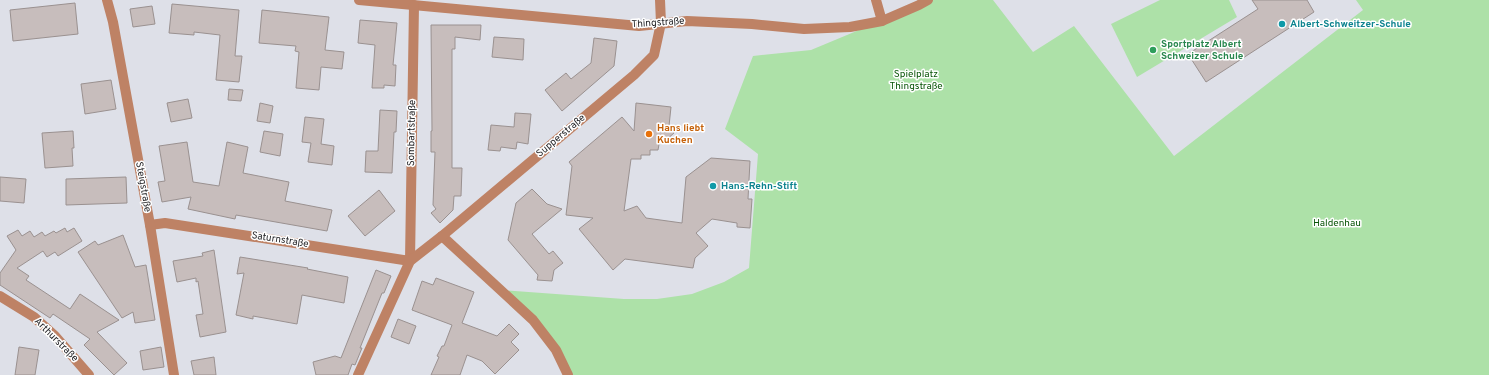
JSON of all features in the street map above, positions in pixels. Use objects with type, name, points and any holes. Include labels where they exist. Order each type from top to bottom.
[{"type":"street","name":"Steigstraße","points":[[107,0],[113,22],[150,225],[174,375]]},
{"type":"street","name":"Thingstraße","points":[[359,0],[414,5],[430,3],[639,26],[687,21],[752,24],[804,29],[850,27],[882,21],[920,5],[928,0]]},
{"type":"street","name":"Supperstraße","points":[[358,375],[410,261],[442,236],[634,75],[654,55],[661,23],[660,0]]},
{"type":"street","points":[[876,0],[882,21]]},
{"type":"street","name":"Sombartstraße","points":[[410,261],[414,5]]},
{"type":"street","name":"Saturnstraße","points":[[150,225],[165,223],[410,261]]},
{"type":"street","points":[[442,236],[533,320],[556,350],[568,375]]},
{"type":"street","name":"Arthurstraße","points":[[0,296],[34,317],[55,336],[89,375]]},
{"type":"green space","name":"Haldenhau","points":[[928,0],[993,0],[1033,52],[1074,26],[1174,156],[1363,10],[1356,0],[1489,0],[1489,375],[568,375],[556,350],[500,290],[624,299],[657,299],[692,294],[724,282],[749,268],[758,154],[725,129],[753,56],[811,50]]},
{"type":"green space","name":"Sportplatz Albert Schweizer Schule","points":[[1160,0],[1229,0],[1237,17],[1137,77],[1111,24]]},
{"type":"building","points":[[1252,0],[1307,0],[1314,12],[1206,82],[1188,54],[1258,9]]},
{"type":"building","points":[[75,3],[78,34],[13,41],[10,10]]},
{"type":"building","points":[[172,4],[239,10],[235,56],[242,56],[239,82],[216,80],[220,35],[194,32],[194,35],[169,33]]},
{"type":"building","points":[[152,6],[155,24],[133,27],[130,9]]},
{"type":"building","points":[[262,10],[329,17],[325,50],[344,52],[342,69],[321,67],[319,90],[296,88],[299,52],[295,51],[296,46],[259,43]]},
{"type":"building","points":[[360,20],[397,23],[393,65],[396,65],[395,86],[384,85],[384,88],[372,88],[375,45],[358,43]]},
{"type":"building","points":[[431,25],[481,25],[480,40],[455,37],[455,49],[452,49],[452,168],[462,168],[461,196],[454,196],[453,210],[440,223],[431,213],[436,209],[433,205],[435,152],[431,152]]},
{"type":"building","points":[[494,37],[524,39],[523,60],[492,57]]},
{"type":"building","points":[[594,38],[617,41],[614,66],[562,111],[545,90],[566,73],[571,79],[591,63]]},
{"type":"building","points":[[111,80],[116,109],[85,114],[81,84]]},
{"type":"building","points":[[229,89],[243,90],[241,101],[228,100]]},
{"type":"building","points":[[188,99],[192,118],[171,122],[167,103]]},
{"type":"building","points":[[260,103],[273,106],[270,123],[257,121]]},
{"type":"building","name":"Hans-Rehn-Stift","points":[[636,103],[671,107],[669,126],[674,133],[666,140],[660,139],[658,150],[650,150],[650,155],[641,155],[641,159],[631,159],[624,211],[637,206],[646,218],[682,223],[686,177],[711,158],[750,161],[748,199],[752,199],[750,228],[737,227],[737,223],[712,219],[696,233],[708,246],[695,258],[693,268],[625,259],[613,270],[579,229],[593,218],[566,215],[572,166],[569,162],[622,117],[634,131]]},
{"type":"building","points":[[380,110],[397,111],[396,132],[394,132],[392,173],[365,172],[366,151],[378,151]]},
{"type":"building","points":[[515,113],[531,114],[528,144],[517,142],[516,149],[501,147],[500,151],[488,150],[491,125],[514,127]]},
{"type":"building","points":[[305,117],[324,119],[321,144],[334,146],[332,165],[308,162],[311,143],[302,142]]},
{"type":"building","points":[[73,131],[73,166],[45,168],[42,133]]},
{"type":"building","points":[[264,131],[283,134],[280,156],[260,152]]},
{"type":"building","points":[[187,142],[193,182],[219,186],[227,142],[248,147],[243,173],[289,182],[285,201],[332,210],[327,231],[236,215],[235,219],[188,209],[191,197],[162,202],[158,182],[165,181],[159,146]]},
{"type":"building","points":[[0,177],[26,179],[24,203],[0,201]]},
{"type":"building","points":[[126,177],[127,203],[66,205],[66,179]]},
{"type":"building","points":[[532,189],[547,204],[562,209],[532,234],[549,254],[553,251],[563,263],[554,270],[552,281],[537,280],[538,275],[508,240],[516,203]]},
{"type":"building","points":[[379,190],[395,211],[365,236],[348,216]]},
{"type":"building","points":[[65,228],[67,232],[74,228],[82,241],[58,256],[55,252],[47,257],[43,251],[17,268],[29,276],[26,280],[70,309],[80,294],[119,320],[97,332],[127,363],[114,375],[84,345],[90,339],[53,314],[50,318],[0,285],[0,273],[16,250],[7,236],[18,230],[22,236],[30,231],[34,237],[42,232],[45,236],[54,231],[56,233]]},
{"type":"building","points":[[123,235],[135,267],[146,265],[155,320],[135,323],[133,312],[122,318],[78,252],[95,241],[98,245]]},
{"type":"building","points":[[214,250],[226,332],[200,337],[196,315],[203,314],[198,281],[196,282],[196,278],[177,282],[173,261],[203,256],[202,253]]},
{"type":"building","points":[[240,257],[308,268],[307,269],[348,277],[344,303],[302,295],[297,324],[253,316],[253,319],[236,315],[244,273],[237,274]]},
{"type":"building","points":[[376,270],[391,276],[384,293],[382,293],[360,348],[362,348],[355,365],[352,364],[348,375],[316,375],[313,362],[335,356],[341,358]]},
{"type":"building","points":[[436,278],[474,292],[462,323],[497,336],[509,324],[519,334],[511,342],[519,350],[495,374],[482,361],[467,355],[460,375],[431,375],[439,357],[437,356],[442,346],[444,346],[452,325],[412,310],[422,281],[433,285]]},
{"type":"building","points":[[398,319],[416,326],[409,344],[391,337]]},
{"type":"building","points":[[19,347],[39,350],[35,375],[15,375]]},
{"type":"building","points":[[161,347],[164,367],[143,370],[140,351]]},
{"type":"building","points":[[214,357],[216,375],[194,375],[191,361]]},
{"type":"place","name":"Albert-Schweitzer-Schule","points":[[1282,24]]},
{"type":"place","name":"Sportplatz Albert Schweizer Schule","points":[[1153,50]]},
{"type":"place","name":"Hans liebt Kuchen","points":[[649,134]]},
{"type":"place","name":"Hans-Rehn-Stift","points":[[713,186]]},
{"type":"park label","name":"Spielplatz Thingstraße","points":[[916,80]]}]
